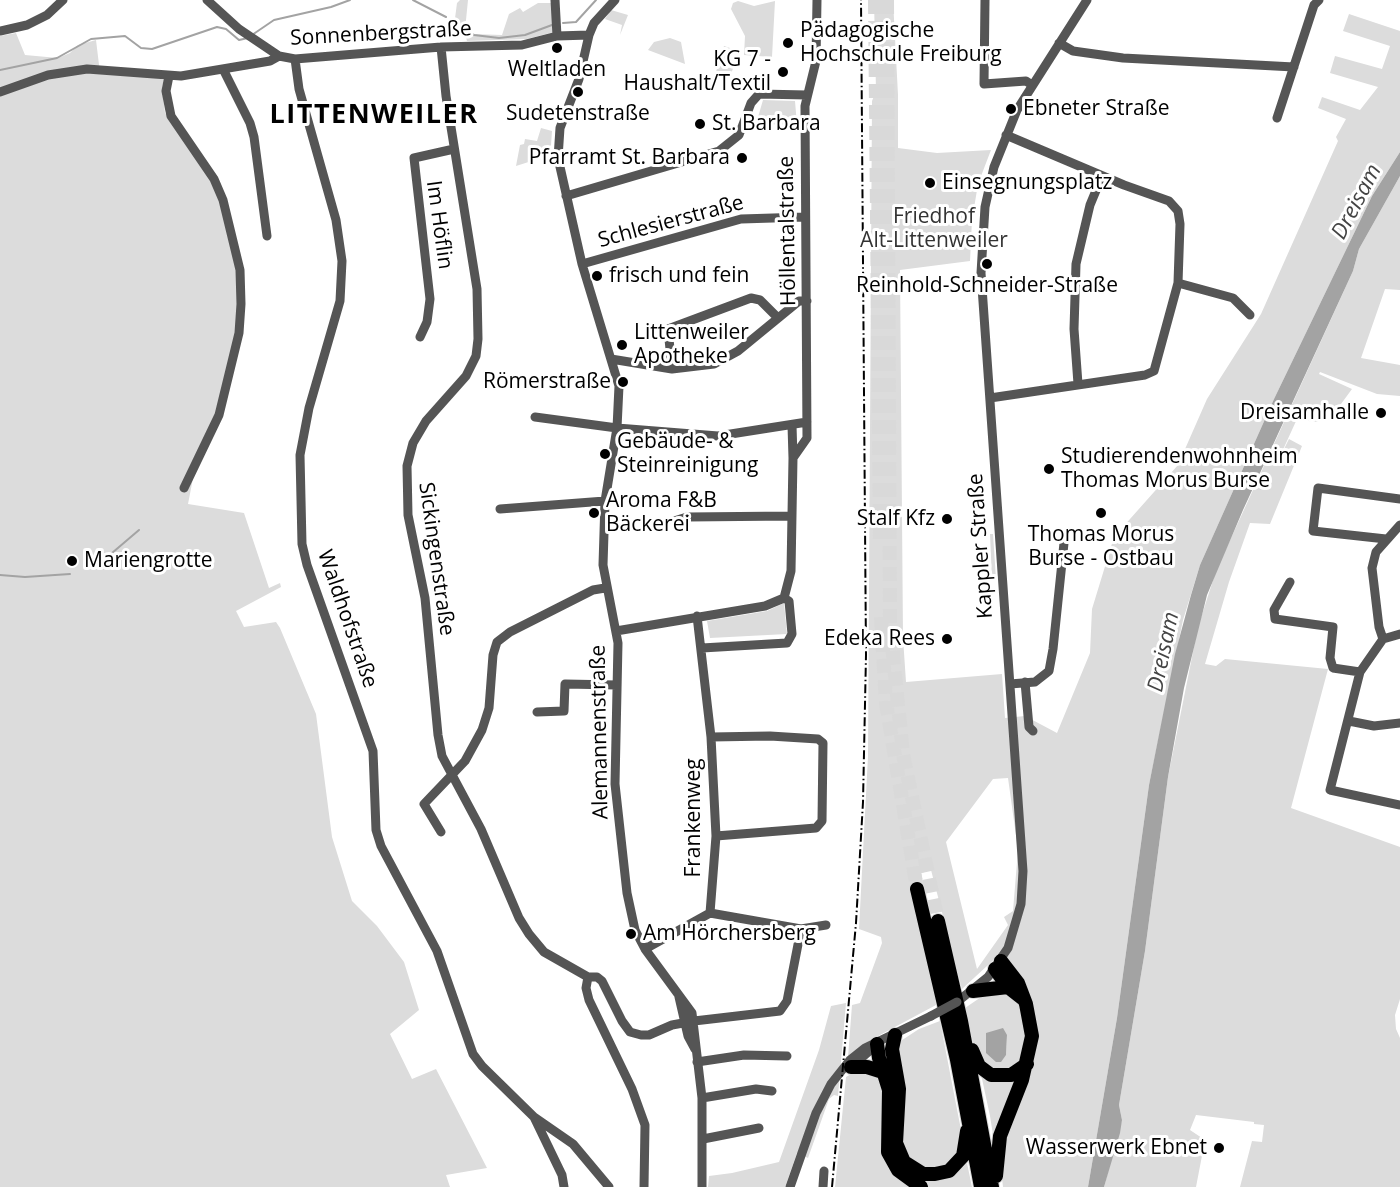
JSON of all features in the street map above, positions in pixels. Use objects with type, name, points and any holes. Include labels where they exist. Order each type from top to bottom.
[{"type":"highway","points":[[917,889],[966,1105],[981,1187]]},
{"type":"highway","points":[[938,921],[961,1021],[994,1187]]},
{"type":"highway","points":[[998,965],[1008,987],[1024,999]]},
{"type":"highway","points":[[994,1187],[1002,1130],[1027,1065],[1032,1027],[1018,983],[998,965]]},
{"type":"highway","points":[[973,991],[1008,987]]},
{"type":"highway","points":[[961,1021],[977,1062],[987,1073],[996,1077],[1011,1075],[1027,1065]]},
{"type":"highway","points":[[895,1035],[890,1069],[888,1152],[898,1170],[921,1187]]},
{"type":"highway","points":[[877,1044],[879,1058],[890,1069],[898,1089],[896,1143],[901,1157],[915,1170],[930,1175],[944,1173],[961,1160],[967,1139],[966,1105]]},
{"type":"highway","points":[[847,1067],[890,1069]]},
{"type":"street","points":[[0,31],[27,25],[47,15],[63,0]]},
{"type":"street","points":[[207,0],[251,37],[279,56]]},
{"type":"street","points":[[555,0],[557,36]]},
{"type":"street","points":[[589,35],[594,23],[615,0]]},
{"type":"street","name":"Höllentalstraße","points":[[793,458],[807,438],[807,95],[816,61],[817,0]]},
{"type":"street","points":[[985,0],[984,84],[1026,81],[1032,85]]},
{"type":"street","name":"Kappler Straße","points":[[790,1187],[816,1113],[847,1067],[877,1044],[973,991],[998,965],[1016,923],[1021,904],[1023,871],[981,247],[989,188],[1006,135],[1032,85],[1087,0]]},
{"type":"street","points":[[1277,118],[1314,5],[1319,0]]},
{"type":"street","name":"Sonnenbergstraße","points":[[0,92],[48,75],[87,69],[170,76],[270,61],[279,56],[295,59],[441,47],[522,45],[557,36],[589,35]]},
{"type":"street","name":"Alemannenstraße","points":[[589,35],[584,64],[557,144],[560,171],[582,264],[619,386],[617,428],[605,501],[603,565],[605,588],[616,631],[618,652],[615,784],[630,914],[635,930],[645,949],[680,997],[690,1022],[702,1098],[704,1139],[702,1187]]},
{"type":"street","points":[[1059,43],[1073,51],[1123,58],[1294,67]]},
{"type":"street","name":"Sickingenstraße","points":[[441,47],[454,149],[477,289],[476,356],[466,376],[426,421],[413,443],[407,466],[405,488],[425,598],[438,735],[442,756],[482,829],[515,908],[529,934],[544,952],[588,977]]},
{"type":"street","name":"Waldhofstraße","points":[[295,59],[299,89],[336,220],[342,261],[340,301],[309,408],[300,455],[305,554],[373,751],[376,830],[381,846],[437,951],[473,1054],[534,1117]]},
{"type":"street","points":[[223,69],[250,123],[254,137],[267,236]]},
{"type":"street","points":[[170,76],[166,91],[171,116],[214,179],[223,200],[240,270],[239,333],[219,415],[184,488]]},
{"type":"street","points":[[566,196],[719,151],[739,135],[755,96],[807,95]]},
{"type":"street","points":[[990,398],[1145,375],[1154,371],[1178,283],[1179,211],[1169,201],[1102,176],[1006,135]]},
{"type":"street","name":"Im Höflin","points":[[420,337],[427,322],[430,299],[414,158],[454,149]]},
{"type":"street","points":[[1078,384],[1074,329],[1076,264],[1090,205],[1102,176]]},
{"type":"street","name":"Schlesierstraße","points":[[582,264],[741,219],[806,216]]},
{"type":"street","points":[[1178,283],[1233,298],[1250,315]]},
{"type":"street","points":[[672,369],[668,329],[751,298],[760,300],[778,318]]},
{"type":"street","points":[[611,358],[672,369],[702,367],[726,359],[799,301],[807,301]]},
{"type":"street","points":[[535,417],[617,428],[718,436],[807,422]]},
{"type":"street","name":"Höllentalstraße","points":[[786,599],[791,571],[792,425]]},
{"type":"street","points":[[1386,539],[1313,531],[1318,488],[1400,499]]},
{"type":"street","points":[[500,509],[605,501]]},
{"type":"street","points":[[674,521],[687,517],[792,516]]},
{"type":"street","points":[[1383,639],[1378,627],[1372,568],[1376,552],[1400,525]]},
{"type":"street","points":[[1010,684],[1035,682],[1044,676],[1052,663],[1064,543]]},
{"type":"street","points":[[1290,582],[1274,610],[1275,620],[1333,627],[1330,658],[1333,668],[1360,672]]},
{"type":"street","points":[[441,832],[424,804],[465,761],[482,730],[489,708],[493,655],[497,642],[510,632],[594,590],[605,588]]},
{"type":"street","points":[[616,631],[765,606],[786,599],[792,634],[787,644],[702,648]]},
{"type":"street","name":"Frankenweg","points":[[697,616],[711,737],[716,836],[710,913]]},
{"type":"street","points":[[1400,634],[1383,639],[1360,672],[1330,790],[1400,804]]},
{"type":"street","points":[[1025,682],[1029,727],[1033,731]]},
{"type":"street","points":[[537,712],[564,711],[566,684],[616,685]]},
{"type":"street","points":[[1349,721],[1374,726],[1400,723]]},
{"type":"street","points":[[711,737],[770,736],[818,739],[823,743],[822,821],[816,828],[716,836]]},
{"type":"street","points":[[645,949],[710,913],[801,929],[826,925]]},
{"type":"street","points":[[644,1187],[645,1125],[632,1089],[588,999],[586,988],[588,977],[597,977],[602,981],[630,1032],[649,1035],[690,1022],[776,1012],[785,1007],[801,929]]},
{"type":"street","points":[[698,1062],[744,1055],[786,1056]]},
{"type":"street","points":[[702,1098],[756,1089],[772,1091]]},
{"type":"street","points":[[534,1117],[562,1175],[564,1187]]},
{"type":"street","points":[[534,1117],[573,1143],[609,1187]]},
{"type":"street","points":[[704,1139],[759,1128]]},
{"type":"street","points":[[823,1187],[824,1171]]},
{"type":"green space","points":[[460,0],[468,0],[465,30],[472,34],[502,35],[509,14],[520,8],[523,12],[538,3],[551,3],[554,32],[527,39],[467,41],[465,34],[455,31],[454,26],[457,3]]},
{"type":"green space","name":"Friedhof Alt-Littenweiler","points":[[874,0],[893,0],[898,148],[937,153],[991,150],[978,184],[972,220],[970,261],[900,270],[903,638],[906,682],[1002,674],[1005,718],[1025,716],[1057,733],[1090,653],[1092,609],[1114,537],[1178,465],[1207,399],[1261,314],[1338,141],[1336,137],[1346,119],[1318,108],[1322,97],[1360,110],[1378,87],[1330,73],[1335,56],[1382,69],[1390,46],[1343,31],[1349,14],[1400,31],[1400,152],[1372,196],[1274,399],[1200,565],[1183,620],[1149,785],[1117,1018],[1088,1187],[1003,1187],[1000,1161],[1005,1133],[1034,1060],[1038,1044],[1036,1015],[1031,997],[1000,954],[962,989],[931,870],[921,873],[924,887],[912,890],[931,966],[936,1005],[880,1035],[848,1057],[852,1005],[860,1003],[882,943],[881,937],[859,929],[868,756],[872,101],[876,91]],"holes":[[[1008,778],[1018,850],[1013,911],[1004,917],[1008,925],[977,969],[946,842],[993,779]]]},
{"type":"green space","points":[[738,1],[754,6],[775,1],[772,57],[744,55],[745,36],[731,9],[733,3]]},
{"type":"green space","points":[[611,10],[628,15],[620,35],[622,25],[605,19]]},
{"type":"green space","points":[[16,33],[25,55],[58,58],[70,53],[78,45],[96,40],[100,73],[147,75],[164,80],[162,88],[165,113],[196,154],[220,197],[237,266],[235,341],[216,417],[194,473],[188,504],[244,513],[269,588],[280,583],[281,587],[236,611],[244,627],[276,622],[316,714],[332,837],[352,901],[377,926],[404,962],[419,1010],[390,1034],[412,1079],[436,1069],[487,1168],[446,1175],[450,1187],[0,1187],[0,36]]},
{"type":"green space","points":[[670,38],[681,42],[685,64],[648,50],[654,42]]},
{"type":"green space","points":[[724,46],[739,51],[730,77],[716,72]]},
{"type":"green space","points":[[763,100],[795,101],[797,125],[756,124]]},
{"type":"green space","points":[[541,128],[552,131],[550,160],[538,159],[516,166],[520,145],[524,144],[525,139],[537,141]]},
{"type":"green space","points":[[1400,176],[1400,290],[1385,289],[1361,358],[1400,365],[1400,396],[1377,394],[1320,372],[1319,374],[1352,389],[1330,419],[1315,422],[1297,419],[1276,465],[1289,439],[1302,446],[1270,524],[1250,523],[1229,582],[1205,664],[1216,666],[1225,659],[1328,669],[1291,808],[1400,847],[1400,999],[1395,1015],[1396,1029],[1400,1038],[1400,1187],[1240,1187],[1252,1141],[1262,1142],[1264,1125],[1196,1115],[1190,1130],[1205,1140],[1196,1187],[1104,1187],[1122,1120],[1119,1105],[1145,951],[1168,777],[1198,627],[1216,571],[1353,271],[1359,249]]},
{"type":"green space","points":[[990,534],[993,534],[996,579],[992,580]]},
{"type":"green space","points":[[784,603],[787,634],[710,638],[707,621],[767,611]]},
{"type":"green space","points":[[1006,992],[1021,1004],[1027,1027],[1020,1064],[995,1073],[976,1055],[965,1008],[987,993]],"holes":[[[1007,1035],[1006,1055],[986,1046],[987,1041]]]},
{"type":"green space","points":[[846,1003],[838,1096],[834,1095],[829,1099],[808,1158],[797,1153],[785,1187],[708,1187],[709,1176],[779,1162],[819,1050],[831,1006]]},
{"type":"green space","points":[[940,1021],[962,1135],[960,1151],[949,1164],[931,1171],[913,1164],[903,1150],[896,1044],[919,1029]]},
{"type":"green space","points":[[883,1053],[893,1079],[892,1145],[896,1159],[910,1172],[928,1179],[949,1176],[967,1163],[972,1187],[927,1187],[908,1174],[895,1160],[889,1141],[892,1084],[881,1054]]},
{"type":"green space","points":[[856,1071],[879,1074],[916,1187],[835,1187],[846,1077]]},
{"type":"green space","points":[[981,1074],[1018,1079],[994,1141],[990,1116]]},
{"type":"shaded area","name":"Dreisam","points":[[1400,152],[1400,176],[1359,249],[1353,271],[1243,510],[1207,595],[1184,688],[1168,777],[1145,951],[1119,1105],[1122,1120],[1120,1133],[1104,1187],[1088,1187],[1117,1018],[1149,785],[1175,654],[1200,565],[1274,399],[1372,196]]},
{"type":"shaded area","points":[[1003,1028],[1007,1035],[1006,1055],[1001,1062],[996,1062],[986,1053],[986,1033]]},
{"type":"waterway","points":[[252,35],[274,20],[331,7],[350,0]]},
{"type":"waterway","points":[[413,0],[446,17]]},
{"type":"waterway","points":[[563,23],[576,22],[596,0]]},
{"type":"waterway","points":[[455,25],[474,35],[499,38],[525,35],[552,25]]},
{"type":"waterway","points":[[0,70],[57,58],[91,39],[125,36],[141,48],[152,49],[217,27],[226,29],[239,40],[248,38]]},
{"type":"waterway","points":[[112,553],[139,530]]},
{"type":"waterway","points":[[87,566],[105,558]]},
{"type":"waterway","points":[[0,575],[25,577],[70,574]]},
{"type":"tunnel","points":[[875,0],[880,541]]},
{"type":"tunnel","points":[[887,0],[890,625],[903,754],[938,921]]},
{"type":"tunnel","points":[[881,617],[886,703],[917,889]]},
{"type":"railway","points":[[832,1187],[856,923],[863,802],[866,655],[861,0]]},
{"type":"place","name":"Pädagogische Hochschule Freiburg","points":[[788,43]]},
{"type":"place","name":"Weltladen","points":[[557,48]]},
{"type":"place","name":"KG 7 - Haushalt/Textil","points":[[783,72]]},
{"type":"place","name":"Sudetenstraße","points":[[578,92]]},
{"type":"place","name":"Ebneter Straße","points":[[1011,109]]},
{"type":"place","name":"St. Barbara","points":[[700,124]]},
{"type":"place","name":"Pfarramt St. Barbara","points":[[742,158]]},
{"type":"place","name":"Einsegnungsplatz","points":[[930,183]]},
{"type":"place","name":"Reinhold-Schneider-Straße","points":[[987,264]]},
{"type":"place","name":"frisch und fein","points":[[597,276]]},
{"type":"place","name":"Littenweiler Apotheke","points":[[622,345]]},
{"type":"place","name":"Römerstraße","points":[[623,382]]},
{"type":"place","name":"Dreisamhalle","points":[[1381,413]]},
{"type":"place","name":"Gebäude- & Steinreinigung","points":[[605,454]]},
{"type":"place","name":"Studierendenwohnheim Thomas Morus Burse","points":[[1049,469]]},
{"type":"place","name":"Aroma F&B Bäckerei","points":[[594,513]]},
{"type":"place","name":"Thomas Morus Burse - Ostbau","points":[[1101,513]]},
{"type":"place","name":"Stalf Kfz","points":[[947,519]]},
{"type":"place","name":"Mariengrotte","points":[[72,561]]},
{"type":"place","name":"Edeka Rees","points":[[947,639]]},
{"type":"place","name":"Am Hörchersberg","points":[[631,934]]},
{"type":"place","name":"Wasserwerk Ebnet","points":[[1219,1148]]},
{"type":"district","name":"LITTENWEILER","points":[[374,115]]}]
